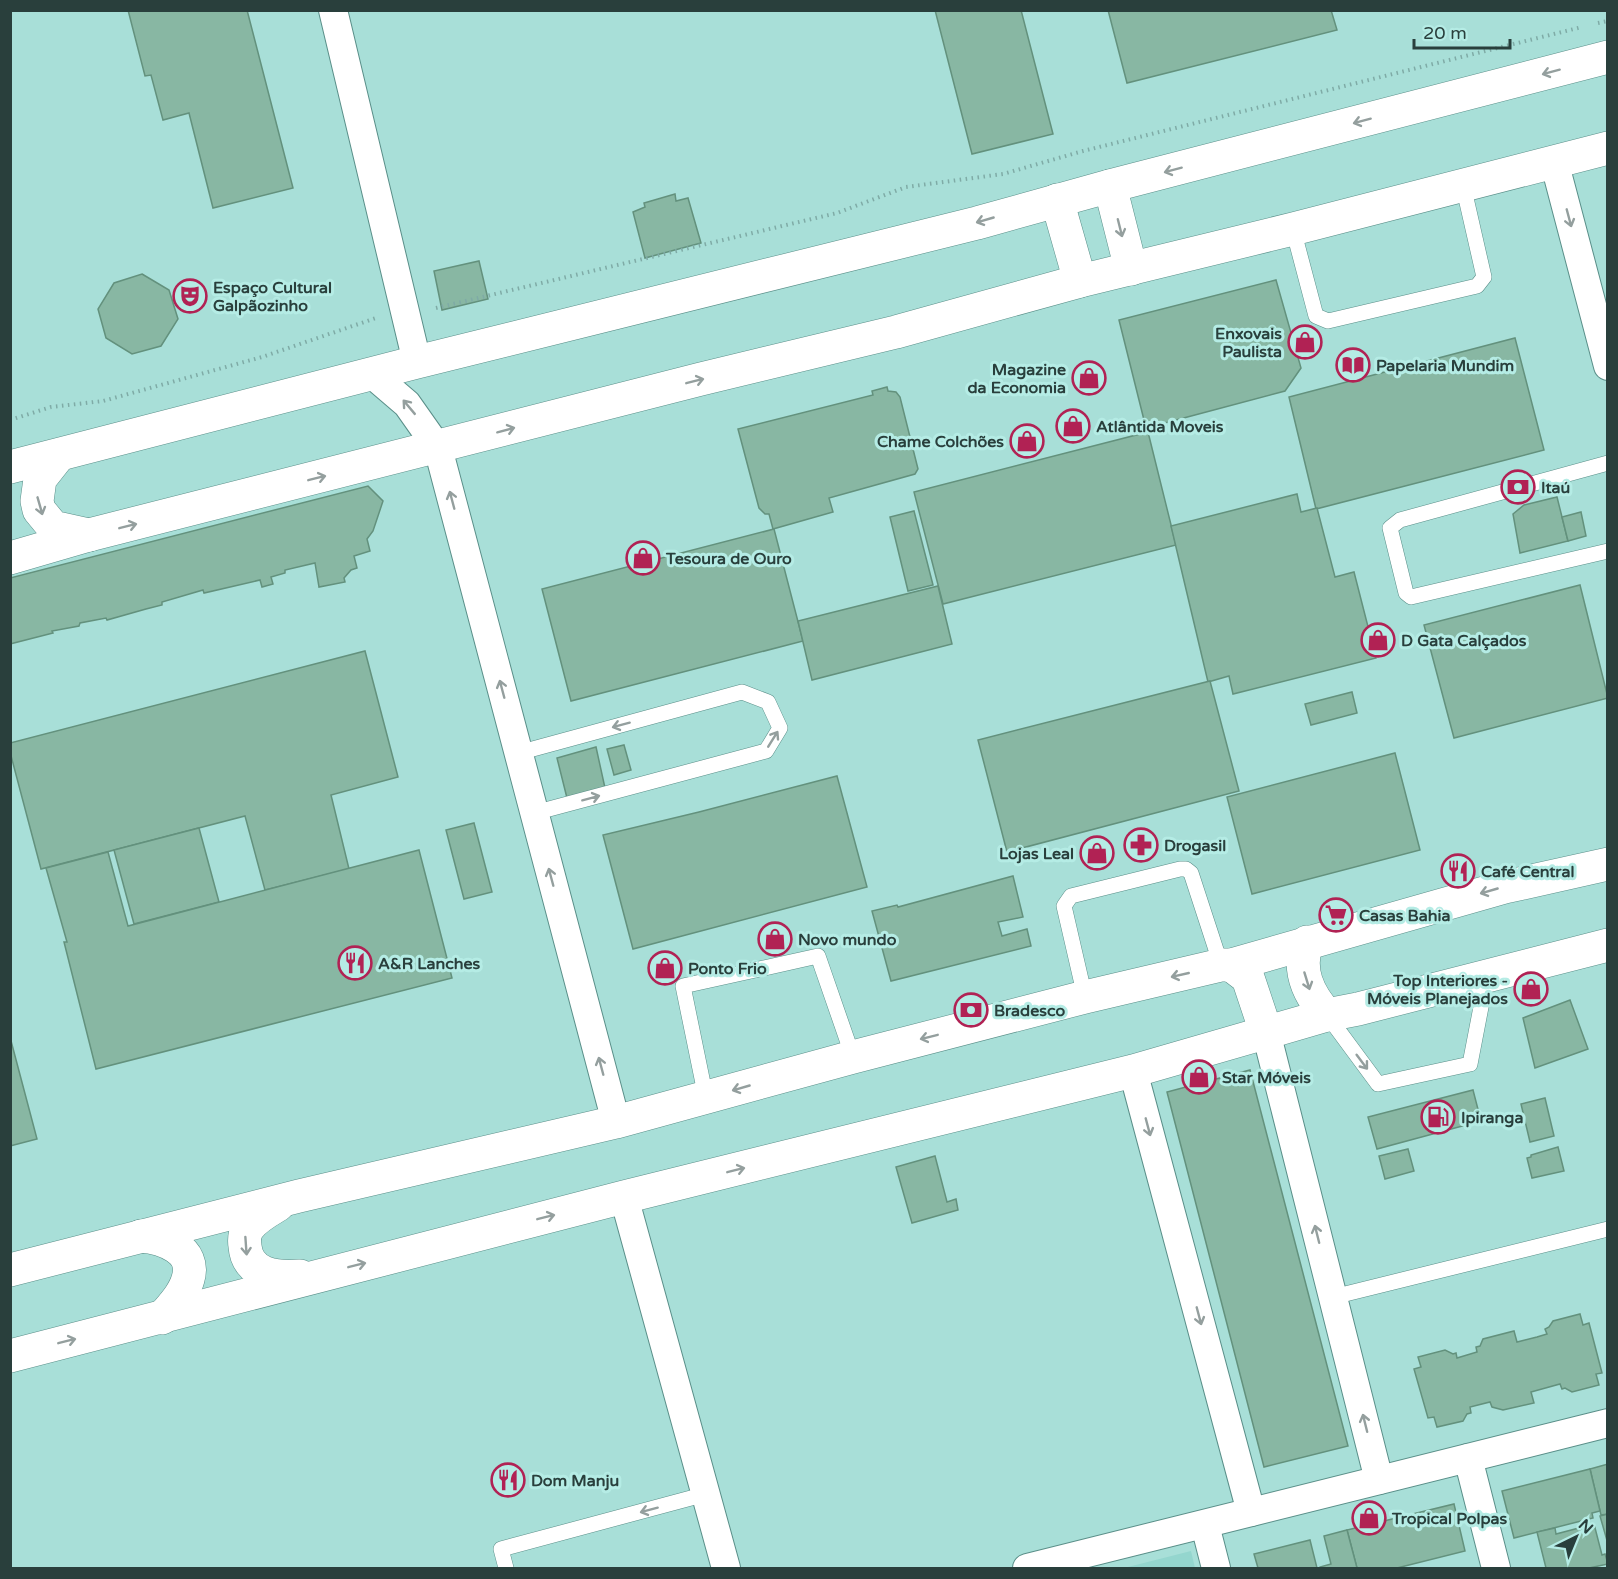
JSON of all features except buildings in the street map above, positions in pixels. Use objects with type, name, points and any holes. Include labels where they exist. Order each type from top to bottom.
[{"type":"main road","points":[[10,467],[417,362],[977,223],[1110,186],[1608,57]]},
{"type":"main road","points":[[10,558],[701,379],[896,332],[1080,281],[1608,148]]},
{"type":"main road","points":[[1110,186],[1131,270]]},
{"type":"main road","points":[[1057,200],[1080,281]]},
{"type":"main road","points":[[59,455],[40,479],[37,501],[39,510],[45,520],[53,526],[89,536]]},
{"type":"main road","points":[[10,1270],[299,1196],[616,1122],[1085,997],[1226,965],[1505,887],[1608,864]]},
{"type":"main road","points":[[1307,942],[1302,961],[1305,979],[1314,999],[1327,1015]]},
{"type":"main road","points":[[10,1356],[624,1197],[1133,1071],[1327,1015],[1608,945]]},
{"type":"main road","points":[[1226,965],[1248,978],[1266,1032]]},
{"type":"main road","points":[[299,1196],[281,1203],[252,1223],[247,1231],[246,1252],[256,1269],[270,1275],[288,1277],[322,1274]]},
{"type":"main road","points":[[141,1236],[158,1238],[174,1245],[185,1255],[189,1265],[189,1277],[184,1288],[162,1318]]},
{"type":"street","points":[[333,10],[417,362]]},
{"type":"street","points":[[1554,161],[1608,366]]},
{"type":"street","points":[[372,374],[407,404],[438,448],[616,1122]]},
{"type":"street","points":[[1266,1032],[1379,1480]]},
{"type":"street","points":[[1133,1071],[1251,1512]]},
{"type":"street","points":[[624,1197],[706,1494],[724,1568]]},
{"type":"street","points":[[1027,1569],[1608,1423]]},
{"type":"street","points":[[1467,1458],[1496,1569]]},
{"type":"street","points":[[1204,1526],[1216,1569]]},
{"type":"lane","points":[[1293,229],[1316,316],[1322,320],[1328,321],[1477,286],[1484,277],[1463,185]]},
{"type":"lane","points":[[1608,463],[1400,520],[1390,528],[1406,593],[1411,597],[1608,551]]},
{"type":"lane","points":[[518,753],[742,692],[768,702],[780,728],[766,750],[534,813]]},
{"type":"lane","points":[[1085,997],[1064,906],[1067,899],[1071,896],[1180,869],[1186,869],[1191,873],[1226,965]]},
{"type":"lane","points":[[706,1098],[683,986],[818,956],[853,1057]]},
{"type":"lane","points":[[1327,1015],[1378,1084],[1470,1064],[1486,976]]},
{"type":"lane","points":[[1333,1297],[1608,1228]]},
{"type":"lane","points":[[506,1569],[501,1549],[706,1494]]},
{"type":"path","points":[[1596,23],[1608,21]]},
{"type":"path","points":[[10,420],[51,407],[104,401],[262,357],[380,316],[405,315],[837,213],[906,187],[1003,174],[1083,151],[1585,26]]},
{"type":"shaded area","points":[[1191,1551],[1195,1568],[1124,1568]]},
{"type":"place","name":"Espaço Cultural Galpãozinho","points":[[190,296]]},
{"type":"place","name":"Enxovais Paulista","points":[[1305,342]]},
{"type":"place","name":"Papelaria Mundim","points":[[1353,365]]},
{"type":"place","name":"Magazine da Economia","points":[[1089,378]]},
{"type":"place","name":"Atlântida Moveis","points":[[1073,426]]},
{"type":"place","name":"Chame Colchões","points":[[1027,441]]},
{"type":"place","name":"Itaú","points":[[1518,487]]},
{"type":"place","name":"Tesoura de Ouro","points":[[643,558]]},
{"type":"place","name":"D Gata Calçados","points":[[1378,640]]},
{"type":"place","name":"Drogasil","points":[[1141,845]]},
{"type":"place","name":"Lojas Leal","points":[[1097,853]]},
{"type":"place","name":"Café Central","points":[[1458,871]]},
{"type":"place","name":"Casas Bahia","points":[[1336,915]]},
{"type":"place","name":"Novo mundo","points":[[775,939]]},
{"type":"place","name":"A&R Lanches","points":[[355,963]]},
{"type":"place","name":"Ponto Frio","points":[[665,968]]},
{"type":"place","name":"Top Interiores - Móveis Planejados","points":[[1531,989]]},
{"type":"place","name":"Bradesco","points":[[971,1010]]},
{"type":"place","name":"Star Móveis","points":[[1199,1077]]},
{"type":"place","name":"Ipiranga","points":[[1438,1117]]},
{"type":"place","name":"Dom Manju","points":[[508,1480]]},
{"type":"place","name":"Tropical Polpas","points":[[1369,1518]]}]
